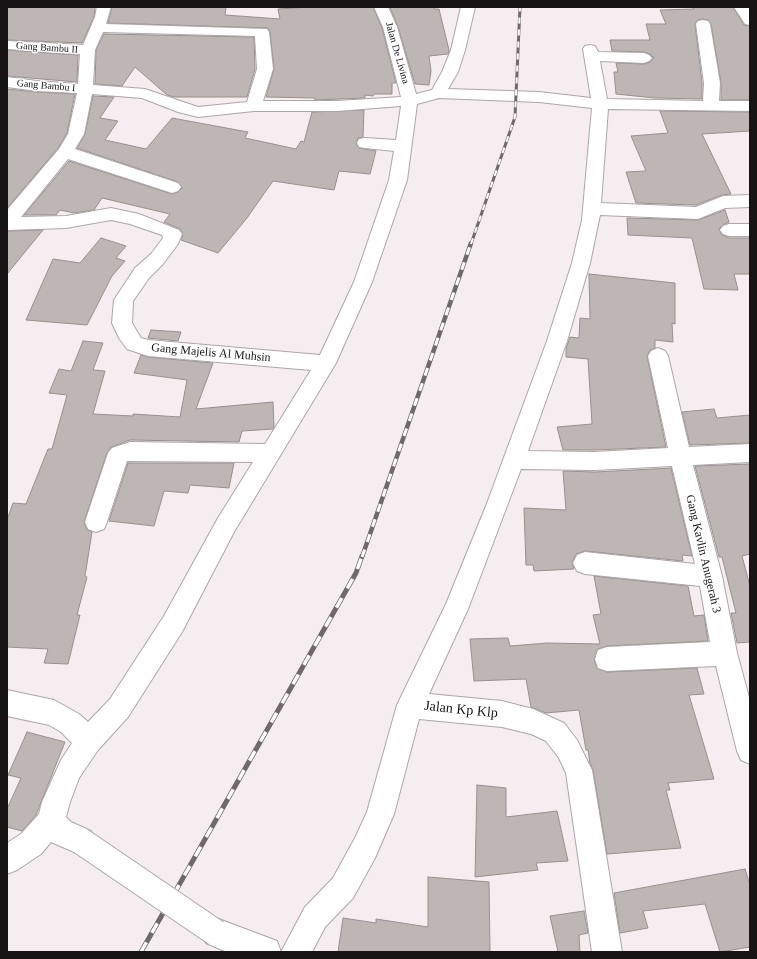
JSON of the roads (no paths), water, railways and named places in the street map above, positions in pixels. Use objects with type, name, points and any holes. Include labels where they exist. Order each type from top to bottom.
[{"type":"street","points":[[7,223],[65,152],[76,134],[85,90],[88,50],[102,18],[104,7]]},
{"type":"street","name":"Jalan De Livina","points":[[381,7],[390,27],[410,101]]},
{"type":"street","points":[[438,93],[450,72],[458,50],[468,7]]},
{"type":"street","points":[[741,7],[750,21]]},
{"type":"street","points":[[703,24],[712,83],[711,105]]},
{"type":"street","points":[[98,28],[262,32],[265,69],[254,106]]},
{"type":"street","name":"Gang Bambu II","points":[[7,45],[88,50]]},
{"type":"street","points":[[410,705],[456,609],[497,506],[557,341],[581,263],[591,220],[600,104],[590,53],[644,58]]},
{"type":"street","name":"Gang Bambu I","points":[[7,82],[85,90],[133,92],[145,94],[184,110],[198,112],[254,106],[337,106],[410,101],[438,93],[524,96],[600,104],[750,106]]},
{"type":"street","points":[[7,860],[31,844],[51,821],[56,802],[70,769],[89,741],[119,708],[173,624],[226,525],[326,363],[364,282],[398,180],[410,101]]},
{"type":"street","points":[[365,143],[403,146]]},
{"type":"street","points":[[65,152],[172,187]]},
{"type":"street","points":[[592,209],[698,213],[723,202],[750,201]]},
{"type":"street","name":"Gang Majelis Al Muhsin","points":[[7,223],[66,222],[111,214],[133,218],[168,230],[174,234],[172,240],[157,259],[142,273],[124,300],[122,323],[126,334],[134,344],[148,348],[326,363]]},
{"type":"street","points":[[729,230],[750,230]]},
{"type":"street","name":"Gang Kavlin Anugerah 3","points":[[658,356],[680,456],[710,576],[725,654],[750,750]]},
{"type":"street","points":[[96,522],[116,459],[120,454],[130,451],[271,453]]},
{"type":"street","points":[[514,460],[595,461],[750,452]]},
{"type":"street","points":[[584,563],[710,576]]},
{"type":"street","points":[[607,659],[725,654]]},
{"type":"street","points":[[7,703],[54,713],[70,723],[89,741]]},
{"type":"street","name":"Jalan Kp Klp","points":[[296,952],[315,917],[343,888],[365,848],[380,814],[410,705],[502,714],[533,722],[554,732],[568,749],[579,770],[607,952]]},
{"type":"street","points":[[51,821],[61,832],[81,842],[216,933],[266,952]]},
{"type":"railway","points":[[471,244],[515,117],[520,7]]},
{"type":"railway","points":[[362,557],[471,243]]},
{"type":"railway","points":[[141,952],[356,573],[362,556]]}]
